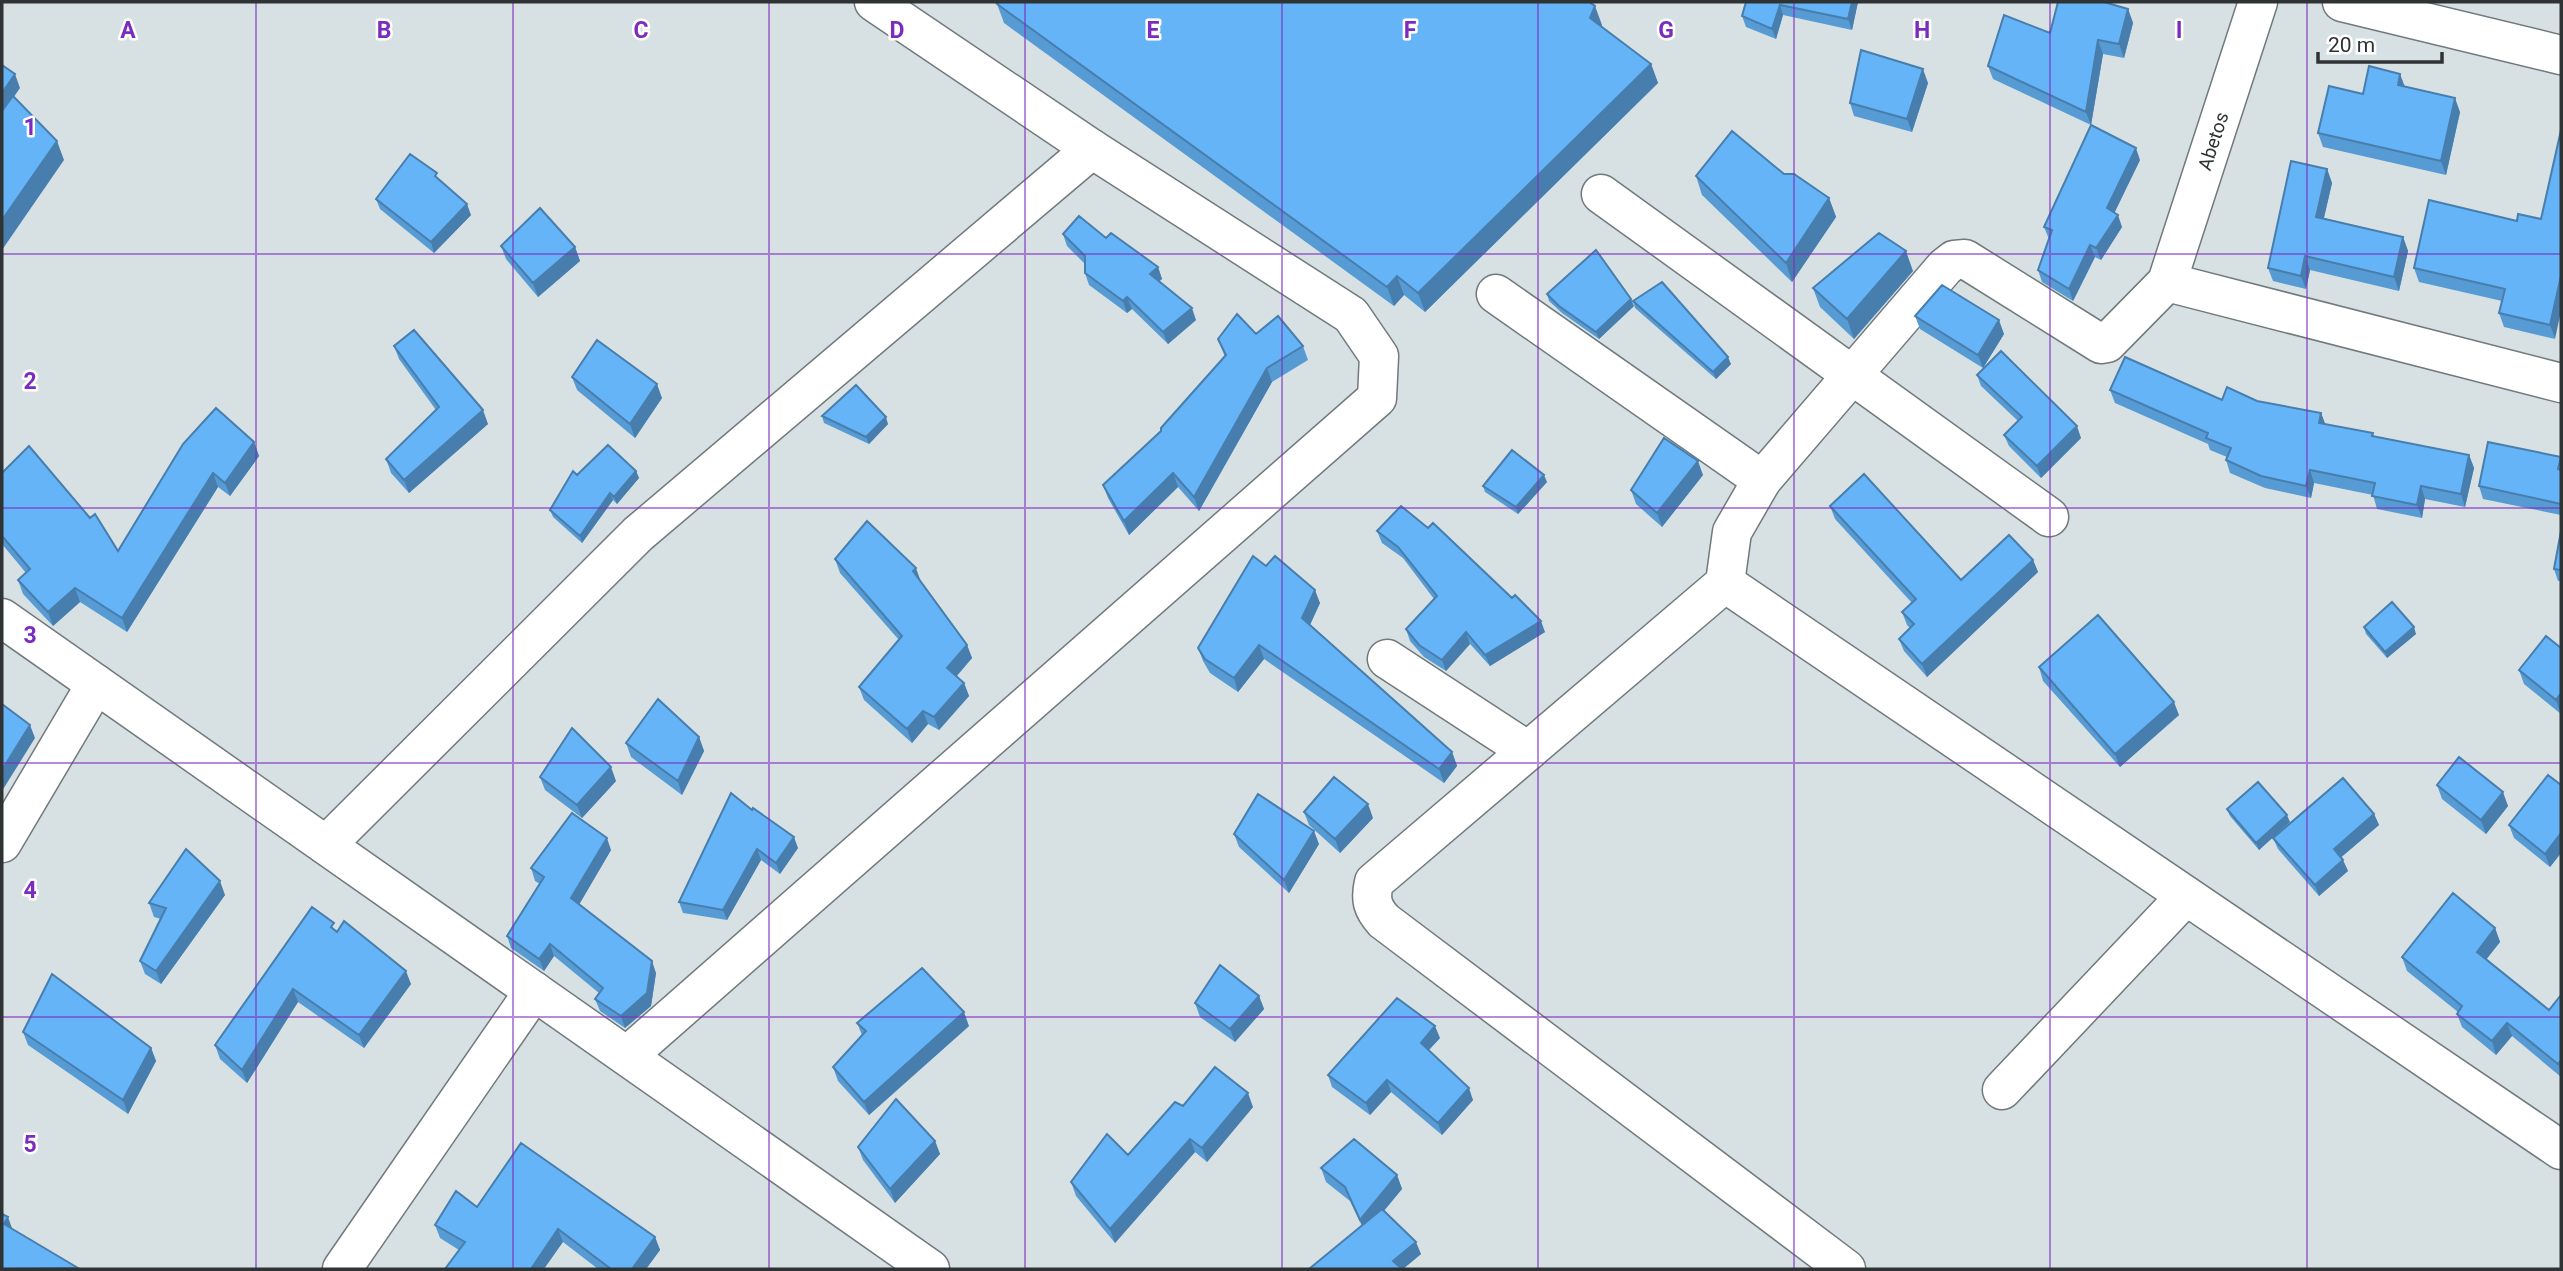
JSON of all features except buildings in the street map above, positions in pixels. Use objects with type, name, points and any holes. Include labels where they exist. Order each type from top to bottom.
[{"type":"street","points":[[627,1056],[1377,398],[1379,356],[1351,315],[1092,149],[874,2]]},
{"type":"street","name":"Abetos","points":[[2167,282],[2258,2]]},
{"type":"street","points":[[2342,2],[2561,54]]},
{"type":"street","points":[[326,845],[638,534],[1092,149]]},
{"type":"street","points":[[1601,194],[2049,517]]},
{"type":"street","points":[[1846,1269],[1384,921],[1375,911],[1371,895],[1374,882],[1725,583],[1732,533],[1762,480],[1945,267],[1954,260],[1965,259],[2101,344],[2107,344],[2167,282],[2561,383]]},
{"type":"street","points":[[1496,294],[1762,480]]},
{"type":"street","points":[[1725,583],[2561,1150]]},
{"type":"street","points":[[2,618],[627,1056],[907,1263]]},
{"type":"street","points":[[1387,659],[1528,751]]},
{"type":"street","points":[[2,843],[96,684]]},
{"type":"street","points":[[2002,1090],[2186,896]]},
{"type":"street","points":[[342,1269],[534,991]]}]
